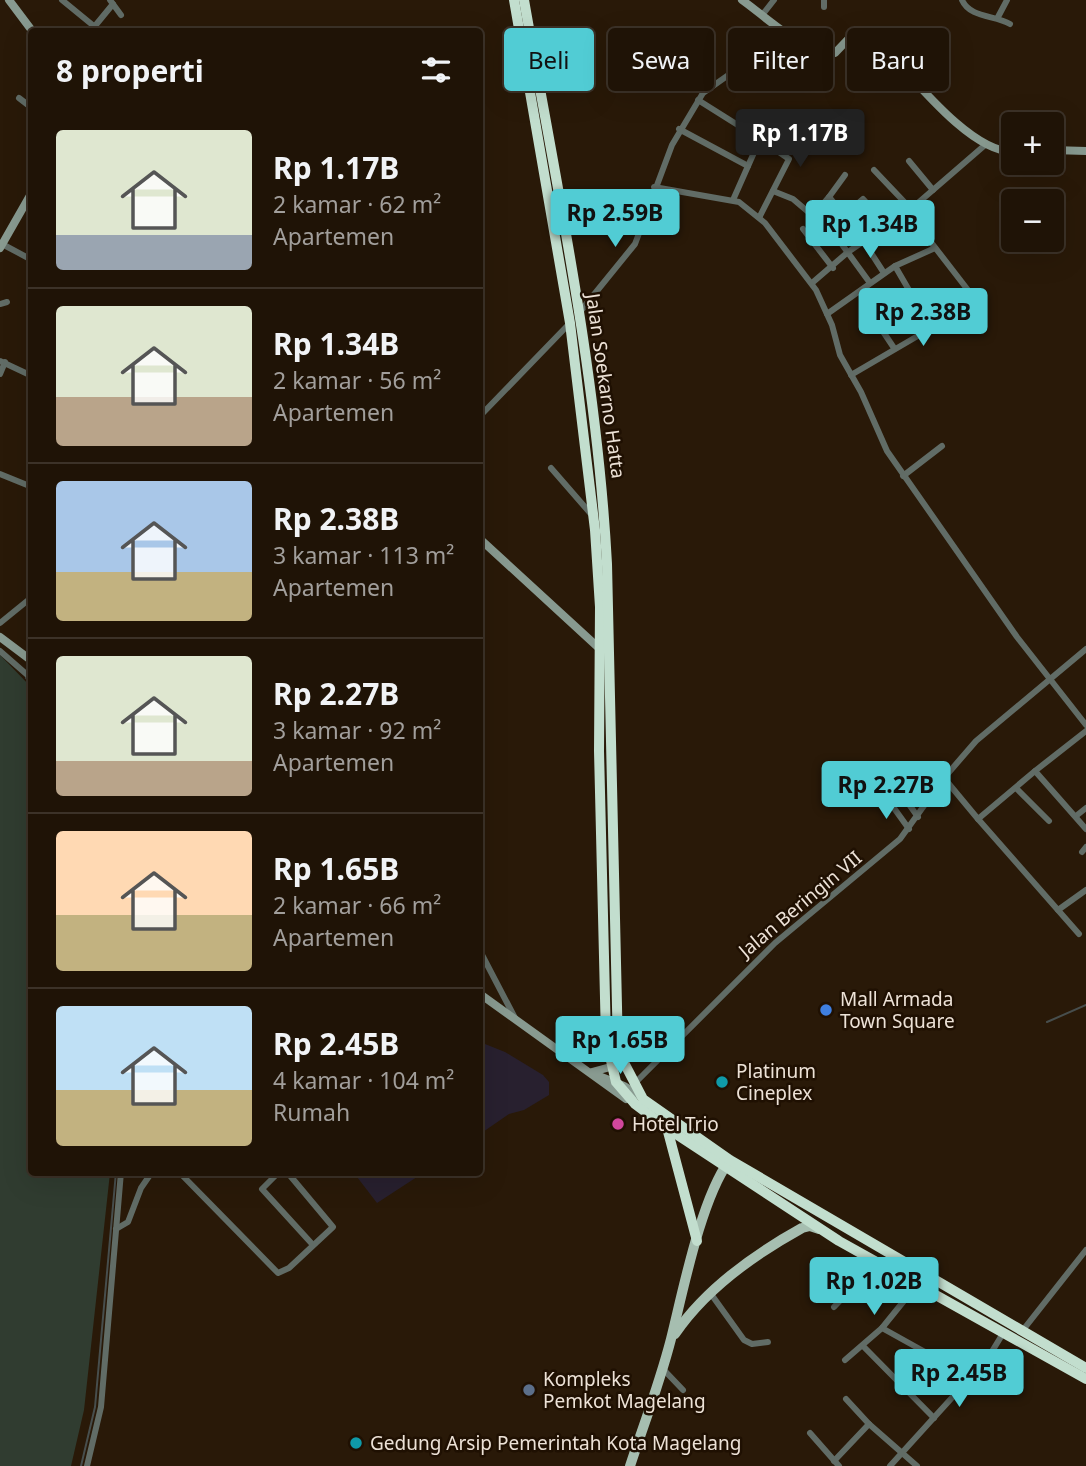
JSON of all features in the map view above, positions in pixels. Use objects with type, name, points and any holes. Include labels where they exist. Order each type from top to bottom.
[{"type":"highway","name":"Jalan Soekarno Hatta","points":[[514,0],[570,323],[594,517],[604,652]]},
{"type":"highway","name":"Jalan Soekarno Hatta","points":[[524,0],[593,397],[602,488],[608,890],[606,1039],[616,1082],[628,1090]]},
{"type":"highway","name":"Jalan Soekarno Hatta","points":[[608,890],[618,1051]]},
{"type":"highway","points":[[565,1056],[592,1055],[606,1039]]},
{"type":"highway","points":[[618,1051],[628,1090],[667,1128],[1086,1368]]},
{"type":"highway","points":[[639,1101],[802,1219],[1002,1335],[1086,1379]]},
{"type":"highway","points":[[667,1128],[697,1241]]},
{"type":"main road","points":[[630,1466],[663,1368],[697,1241],[727,1163]]},
{"type":"main road","points":[[791,1234],[802,1219],[803,1209],[793,1198]]},
{"type":"main road","points":[[671,1340],[688,1314],[707,1297],[791,1234],[810,1226],[822,1231]]},
{"type":"main road","points":[[682,1293],[690,1301],[707,1297]]},
{"type":"street","points":[[9,0],[30,28]]},
{"type":"street","points":[[62,0],[92,28]]},
{"type":"street","points":[[742,0],[780,28]]},
{"type":"street","points":[[763,15],[774,0]]},
{"type":"street","points":[[962,0],[966,8],[978,14],[999,17],[1010,24]]},
{"type":"street","points":[[999,17],[1007,0]]},
{"type":"street","points":[[94,28],[112,2],[121,15]]},
{"type":"street","points":[[833,53],[847,41]]},
{"type":"street","points":[[579,313],[635,244],[654,187],[679,129],[707,89],[728,75]]},
{"type":"street","points":[[925,91],[985,145],[1001,151]]},
{"type":"street","points":[[19,98],[28,105]]},
{"type":"street","points":[[698,100],[789,159],[760,216]]},
{"type":"street","points":[[679,129],[748,166]]},
{"type":"street","points":[[733,200],[760,139]]},
{"type":"street","points":[[812,283],[833,268],[848,252],[911,209],[985,145]]},
{"type":"street","points":[[1064,150],[1086,151]]},
{"type":"street","points":[[909,161],[933,190]]},
{"type":"street","points":[[851,375],[946,320],[971,294],[912,217],[911,209],[874,170]]},
{"type":"street","points":[[773,191],[793,199],[813,216],[845,175]]},
{"type":"street","points":[[654,187],[733,200],[760,216],[812,283],[827,314],[840,355],[887,451],[1049,678],[1086,725]]},
{"type":"street","points":[[829,197],[855,228]]},
{"type":"street","points":[[28,199],[2,241],[28,257]]},
{"type":"street","points":[[870,284],[830,228],[864,199],[887,225]]},
{"type":"street","points":[[803,229],[833,268]]},
{"type":"street","points":[[864,242],[884,274]]},
{"type":"street","points":[[827,314],[895,266],[934,248]]},
{"type":"street","points":[[895,266],[914,297]]},
{"type":"street","points":[[872,315],[894,348]]},
{"type":"street","points":[[483,413],[570,323]]},
{"type":"street","points":[[0,374],[3,362],[28,374]]},
{"type":"street","points":[[904,476],[942,446]]},
{"type":"street","points":[[551,468],[594,517]]},
{"type":"street","points":[[0,474],[28,485]]},
{"type":"street","points":[[483,542],[604,652]]},
{"type":"street","points":[[0,623],[28,600]]},
{"type":"street","points":[[0,637],[28,658]]},
{"type":"street","name":"Jalan Beringin VII","points":[[628,1090],[775,943],[888,851],[909,830],[944,778],[976,741],[1086,649]]},
{"type":"street","points":[[0,652],[28,676]]},
{"type":"street","points":[[978,819],[1086,731]]},
{"type":"street","points":[[1035,771],[1086,829]]},
{"type":"street","points":[[944,778],[1079,934]]},
{"type":"street","points":[[1016,788],[1049,821]]},
{"type":"street","points":[[903,796],[918,817]]},
{"type":"street","points":[[886,797],[909,830]]},
{"type":"street","points":[[1076,816],[1086,808]]},
{"type":"street","points":[[1058,910],[1086,890]]},
{"type":"street","points":[[483,957],[516,1020]]},
{"type":"street","points":[[483,996],[565,1056],[589,1072],[628,1090],[639,1101]]},
{"type":"street","points":[[589,1072],[616,1065],[618,1051]]},
{"type":"street","points":[[589,1072],[616,1082]]},
{"type":"street","points":[[87,1466],[101,1407],[121,1176]]},
{"type":"street","points":[[116,1229],[128,1222],[141,1188],[149,1176]]},
{"type":"street","points":[[183,1176],[272,1270],[278,1273],[286,1270],[333,1227],[290,1176]]},
{"type":"street","points":[[275,1176],[262,1189],[313,1245]]},
{"type":"street","points":[[1023,1330],[1086,1250]]},
{"type":"street","points":[[834,1307],[876,1263]]},
{"type":"street","points":[[845,1360],[882,1328],[916,1286]]},
{"type":"street","points":[[707,1297],[744,1340],[752,1344],[768,1342]]},
{"type":"street","points":[[882,1328],[970,1377]]},
{"type":"street","points":[[890,1466],[988,1358],[1002,1335]]},
{"type":"street","points":[[863,1346],[933,1418]]},
{"type":"street","points":[[663,1368],[683,1390]]},
{"type":"street","points":[[846,1399],[869,1424],[917,1466]]},
{"type":"street","points":[[810,1433],[837,1463],[869,1424]]},
{"type":"shaded area","points":[[483,1043],[505,1052],[543,1075],[549,1082],[549,1095],[524,1110],[509,1114],[483,1132]]},
{"type":"shaded area","points":[[356,1176],[418,1176],[377,1203]]},
{"type":"green space","points":[[0,655],[28,684],[28,1176],[110,1176],[84,1410],[71,1466],[0,1466]]},
{"type":"waterway","points":[[1047,1022],[1086,1005]]},
{"type":"waterway","points":[[81,1466],[95,1407],[116,1176]]},
{"type":"place","name":"Mall Armada Town Square","points":[[826,1010]]},
{"type":"place","name":"Platinum Cineplex","points":[[722,1082]]},
{"type":"place","name":"Hotel Trio","points":[[618,1124]]},
{"type":"place","name":"Kompleks Pemkot Magelang","points":[[529,1390]]},
{"type":"place","name":"Gedung Arsip Pemerintah Kota Magelang","points":[[356,1443]]}]
